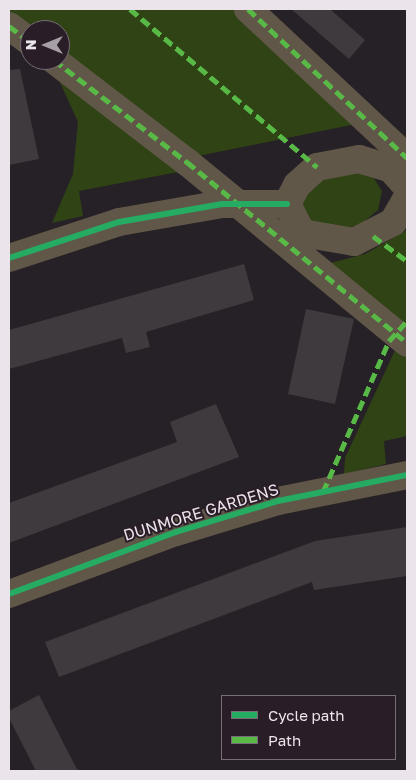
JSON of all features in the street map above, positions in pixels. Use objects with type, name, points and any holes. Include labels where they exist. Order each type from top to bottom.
[{"type":"street","points":[[248,9],[407,158]]},
{"type":"street","points":[[9,26],[20,34]]},
{"type":"street","points":[[67,70],[407,343]]},
{"type":"street","points":[[287,204],[297,184],[317,167],[359,160],[391,169],[407,187]]},
{"type":"street","points":[[287,204],[302,234],[354,242],[393,222],[407,198]]},
{"type":"street","points":[[9,258],[119,222],[236,204],[287,204]]},
{"type":"street","name":"DUNMORE GARDENS","points":[[9,594],[166,535],[268,504],[407,475]]},
{"type":"green space","points":[[9,9],[238,9],[361,123],[198,156],[70,62],[70,20],[20,20],[20,24],[9,18]]},
{"type":"green space","points":[[54,70],[183,171],[79,191],[83,216],[52,223],[73,174],[78,122]]},
{"type":"green space","points":[[357,172],[373,177],[382,191],[378,210],[361,224],[336,232],[310,226],[300,203],[318,181]]},
{"type":"green space","points":[[407,230],[407,328],[330,263],[365,254]]},
{"type":"green space","points":[[397,346],[407,354],[407,436],[384,441],[386,464],[344,474],[345,458]]},
{"type":"building","points":[[291,9],[330,9],[365,40],[349,59]]},
{"type":"building","points":[[20,69],[39,159],[9,165],[9,70]]},
{"type":"building","points":[[244,264],[254,300],[146,332],[150,347],[126,353],[122,338],[9,369],[9,330]]},
{"type":"building","points":[[306,309],[354,319],[335,404],[288,394]]},
{"type":"building","points":[[216,404],[239,457],[9,543],[9,503],[177,442],[170,422]]},
{"type":"building","points":[[407,527],[407,576],[314,590],[312,582],[59,677],[45,642],[315,541]]},
{"type":"building","points":[[39,695],[78,771],[36,771],[9,718],[9,711]]},
{"type":"marked path","points":[[130,9],[317,167]]},
{"type":"marked path","points":[[248,9],[407,158]]},
{"type":"marked path","points":[[9,26],[20,34]]},
{"type":"marked path","points":[[67,70],[187,162],[407,343]]},
{"type":"marked path","points":[[373,236],[407,261]]},
{"type":"marked path","points":[[323,492],[389,341],[407,321]]},
{"type":"cycle path","points":[[9,258],[119,222],[222,204],[287,204]]},
{"type":"cycle path","points":[[9,594],[176,532],[278,501],[407,475]]}]
